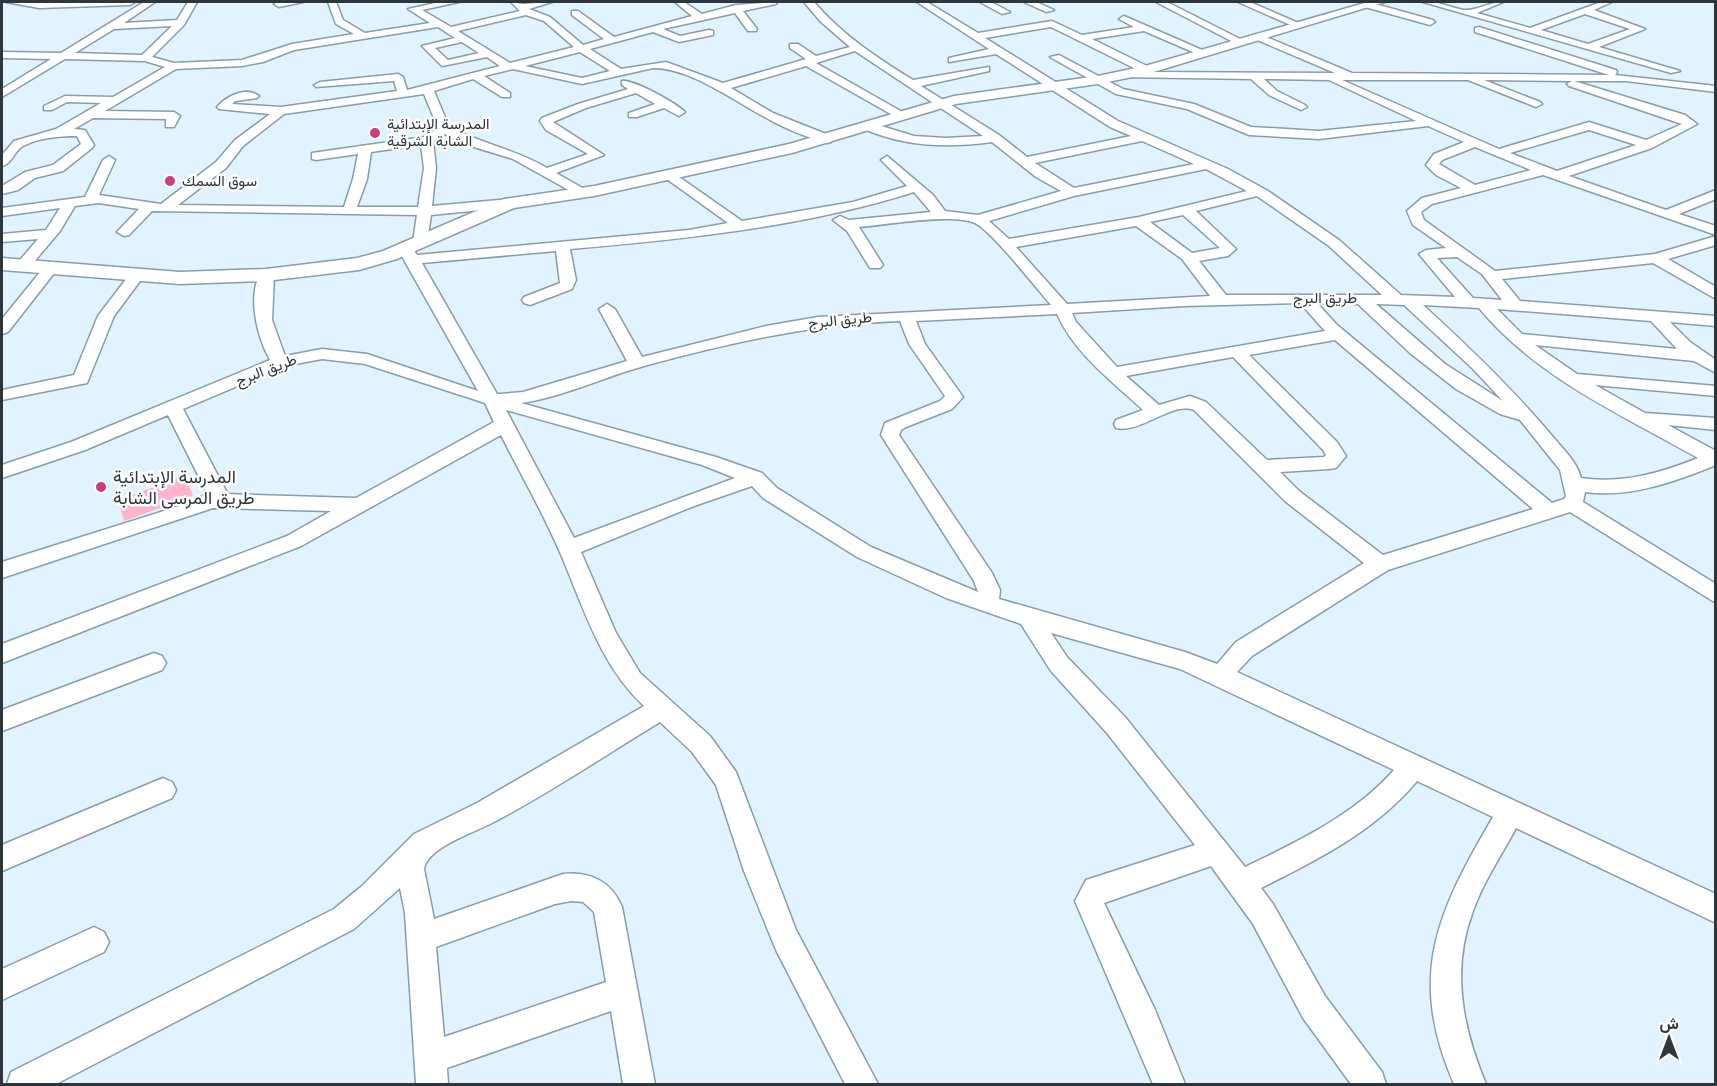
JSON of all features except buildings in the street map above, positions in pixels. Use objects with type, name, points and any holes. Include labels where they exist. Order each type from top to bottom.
[{"type":"main road","points":[[2,264],[135,277],[203,278],[266,275],[359,264],[412,250],[510,203],[581,193],[827,139],[941,103],[1098,80],[1147,70],[1374,3]]},
{"type":"street","points":[[11,2],[39,5],[130,2]]},
{"type":"street","points":[[2,94],[38,74],[60,57],[150,2]]},
{"type":"street","points":[[145,58],[181,22],[192,2]]},
{"type":"street","points":[[279,4],[298,2]]},
{"type":"street","points":[[332,2],[339,22],[366,37]]},
{"type":"street","points":[[454,2],[425,4],[413,9],[511,66],[570,80],[588,81],[660,64],[722,87],[769,114],[827,139]]},
{"type":"street","points":[[2,55],[145,58],[174,66],[242,63],[268,57],[292,47],[445,27],[549,2]]},
{"type":"street","points":[[682,2],[699,16]]},
{"type":"street","points":[[253,96],[232,98],[223,107],[281,111],[428,90],[474,75],[582,49],[699,16],[772,2]]},
{"type":"street","points":[[809,2],[823,19],[882,70],[912,84],[995,138],[1041,174],[1072,192]]},
{"type":"street","points":[[921,2],[1114,124],[1208,165],[1259,192],[1334,243],[1469,355],[1526,416],[1569,470],[1573,494],[1716,595]]},
{"type":"street","points":[[985,2],[1005,12]]},
{"type":"street","points":[[1029,2],[1049,10]]},
{"type":"street","points":[[1161,2],[1241,42]]},
{"type":"street","points":[[1243,2],[1298,25]]},
{"type":"street","points":[[1428,2],[1533,30],[1707,83]]},
{"type":"street","points":[[1470,12],[1499,2]]},
{"type":"street","points":[[1533,30],[1608,2]]},
{"type":"street","points":[[1374,3],[1430,22]]},
{"type":"street","points":[[522,7],[547,19],[616,74],[679,112]]},
{"type":"street","points":[[736,8],[752,29]]},
{"type":"street","points":[[1586,11],[1640,29],[1588,47]]},
{"type":"street","points":[[575,13],[612,40]]},
{"type":"street","points":[[1124,19],[1204,53]]},
{"type":"street","points":[[111,26],[181,22]]},
{"type":"street","points":[[974,37],[1052,24],[1147,70]]},
{"type":"street","points":[[653,28],[681,39],[709,33]]},
{"type":"street","points":[[1081,38],[1144,28]]},
{"type":"street","points":[[1479,30],[1626,78]]},
{"type":"street","points":[[1259,37],[1353,76]]},
{"type":"street","points":[[463,39],[427,46],[446,64],[488,54]]},
{"type":"street","points":[[794,46],[811,61],[848,80],[900,115]]},
{"type":"street","points":[[722,87],[856,48]]},
{"type":"street","points":[[952,60],[997,51]]},
{"type":"street","points":[[259,72],[268,57]]},
{"type":"street","points":[[1055,57],[1132,96],[1178,102],[1245,130],[1259,133],[1319,135],[1428,123]]},
{"type":"street","points":[[2,144],[18,144],[60,132],[174,66]]},
{"type":"street","points":[[912,84],[985,69]]},
{"type":"street","points":[[474,75],[506,95]]},
{"type":"street","points":[[1124,75],[1328,77],[1461,75],[1626,78],[1707,83]]},
{"type":"street","points":[[1461,75],[1536,104]]},
{"type":"street","points":[[1254,76],[1273,93],[1301,106]]},
{"type":"street","points":[[320,84],[398,77],[403,94]]},
{"type":"street","points":[[1328,77],[1498,153],[1716,231]]},
{"type":"street","points":[[1515,305],[1492,276],[1418,222],[1414,211],[1427,201],[1550,173],[1648,145],[1691,123],[1552,77]]},
{"type":"street","points":[[548,172],[598,155],[550,127],[546,121],[582,106],[638,89]]},
{"type":"street","points":[[428,90],[444,129],[468,141],[517,156],[581,193]]},
{"type":"street","points":[[48,108],[65,99],[114,100]]},
{"type":"street","points":[[633,116],[665,104]]},
{"type":"street","points":[[164,209],[221,165],[239,143],[281,111]]},
{"type":"street","points":[[92,114],[174,116],[170,124]]},
{"type":"street","points":[[958,143],[968,136],[961,116]]},
{"type":"street","points":[[868,126],[896,137],[930,143],[958,143],[995,138]]},
{"type":"street","points":[[1498,153],[1589,126],[1648,145]]},
{"type":"street","points":[[316,156],[427,140],[444,129]]},
{"type":"street","points":[[2,190],[13,187],[30,175],[58,168],[88,145],[81,133],[60,132]]},
{"type":"street","points":[[1027,161],[1144,137]]},
{"type":"street","points":[[427,140],[430,168],[424,211],[412,250],[569,548],[606,636],[632,680],[701,744],[727,780],[758,871],[786,940],[862,1084]]},
{"type":"street","points":[[1473,189],[1432,165],[1438,157],[1474,143]]},
{"type":"street","points":[[2,162],[18,144]]},
{"type":"street","points":[[349,211],[364,162],[365,150]]},
{"type":"street","points":[[90,200],[109,160]]},
{"type":"street","points":[[887,160],[916,187],[940,215]]},
{"type":"street","points":[[823,213],[848,224],[940,215],[979,219],[1072,192],[1208,165]]},
{"type":"street","points":[[669,174],[739,225]]},
{"type":"street","points":[[412,250],[667,237],[823,213],[860,205],[916,187]]},
{"type":"street","points":[[1006,244],[1139,221],[1259,192]]},
{"type":"street","points":[[1667,214],[1716,194]]},
{"type":"street","points":[[2,212],[90,200],[117,200],[164,209],[349,211],[424,211],[510,203]]},
{"type":"street","points":[[23,266],[50,234],[71,202]]},
{"type":"street","points":[[124,232],[148,207]]},
{"type":"street","points":[[1186,210],[1229,249],[1223,253],[1189,258]]},
{"type":"street","points":[[979,219],[1006,244],[1062,308],[1076,333],[1113,373],[1156,412]]},
{"type":"street","points":[[1139,221],[1189,258],[1221,300]]},
{"type":"street","points":[[848,224],[875,265]]},
{"type":"street","points":[[2,238],[50,234]]},
{"type":"street","points":[[1492,276],[1656,258],[1716,240]]},
{"type":"street","points":[[530,300],[567,286],[562,244]]},
{"type":"street","points":[[1461,252],[1426,254],[1516,338],[1574,377],[1715,458]]},
{"type":"street","points":[[1656,258],[1716,294]]},
{"type":"street","points":[[4,321],[50,269]]},
{"type":"street","points":[[266,275],[263,321],[269,343],[280,362]]},
{"type":"street","points":[[2,395],[81,379],[106,316],[135,277]]},
{"type":"street","points":[[1304,298],[1339,334],[1549,511]]},
{"type":"street","points":[[1361,298],[1396,333],[1488,402],[1504,411],[1526,416]]},
{"type":"street","name":"طريق البرج","points":[[2,472],[78,446],[280,362],[314,355],[350,356],[403,370],[492,400],[525,397],[638,363],[799,325],[906,316],[1221,300],[1361,298],[1476,302],[1716,321]]},
{"type":"street","points":[[607,309],[638,363]]},
{"type":"street","points":[[906,316],[917,344],[954,397],[946,405],[892,427],[890,435],[984,579],[989,590],[987,605]]},
{"type":"street","points":[[1655,316],[1675,338],[1716,368]]},
{"type":"street","points":[[1113,373],[1339,334]]},
{"type":"street","points":[[1516,338],[1698,356]]},
{"type":"street","points":[[1236,351],[1330,446],[1336,456],[1329,463],[1262,467]]},
{"type":"street","points":[[1574,377],[1716,391]]},
{"type":"street","points":[[492,400],[536,415],[709,461],[755,478],[770,493],[864,552],[987,605],[1185,661],[1222,676],[1716,909]]},
{"type":"street","points":[[1123,424],[1180,403],[1190,402],[1200,406],[1298,501],[1380,564]]},
{"type":"street","points":[[173,408],[216,491],[211,501]]},
{"type":"street","points":[[1642,417],[1716,424]]},
{"type":"street","points":[[2,654],[294,541],[504,425]]},
{"type":"street","points":[[1222,676],[1234,657],[1244,649],[1380,564],[1549,511],[1573,494],[1673,476],[1715,458]]},
{"type":"street","points":[[569,548],[687,501],[755,478]]},
{"type":"street","points":[[2,570],[183,513],[211,501],[357,505]]},
{"type":"street","points":[[1679,570],[1716,575]]},
{"type":"street","points":[[1029,618],[1059,664],[1116,725],[1242,883],[1263,914],[1309,999],[1370,1084]]},
{"type":"street","points":[[2,721],[154,663]]},
{"type":"street","points":[[23,1084],[344,919],[372,896],[424,843],[486,812],[661,709]]},
{"type":"street","points":[[1242,883],[1312,848],[1356,820],[1383,800],[1414,766]]},
{"type":"street","points":[[2,858],[163,790]]},
{"type":"street","points":[[1470,1084],[1459,1062],[1450,1032],[1445,962],[1457,914],[1511,812]]},
{"type":"street","points":[[1169,1084],[1144,1021],[1092,915],[1089,901],[1096,890],[1217,851]]},
{"type":"street","points":[[412,855],[410,869],[419,913],[431,1071],[622,992]]},
{"type":"street","points":[[421,938],[555,890],[583,886],[602,898],[608,908],[639,1084]]},
{"type":"street","points":[[2,985],[94,942]]},
{"type":"shaded area","points":[[185,476],[193,496],[124,521],[118,500]]},
{"type":"place","name":"المدرسة الإبتدائية الشابة الشرقية","points":[[375,133]]},
{"type":"place","name":"سوق السمك","points":[[170,181]]},
{"type":"place","name":"المدرسة الإبتدائية طريق المرسى الشابة","points":[[101,487]]}]
